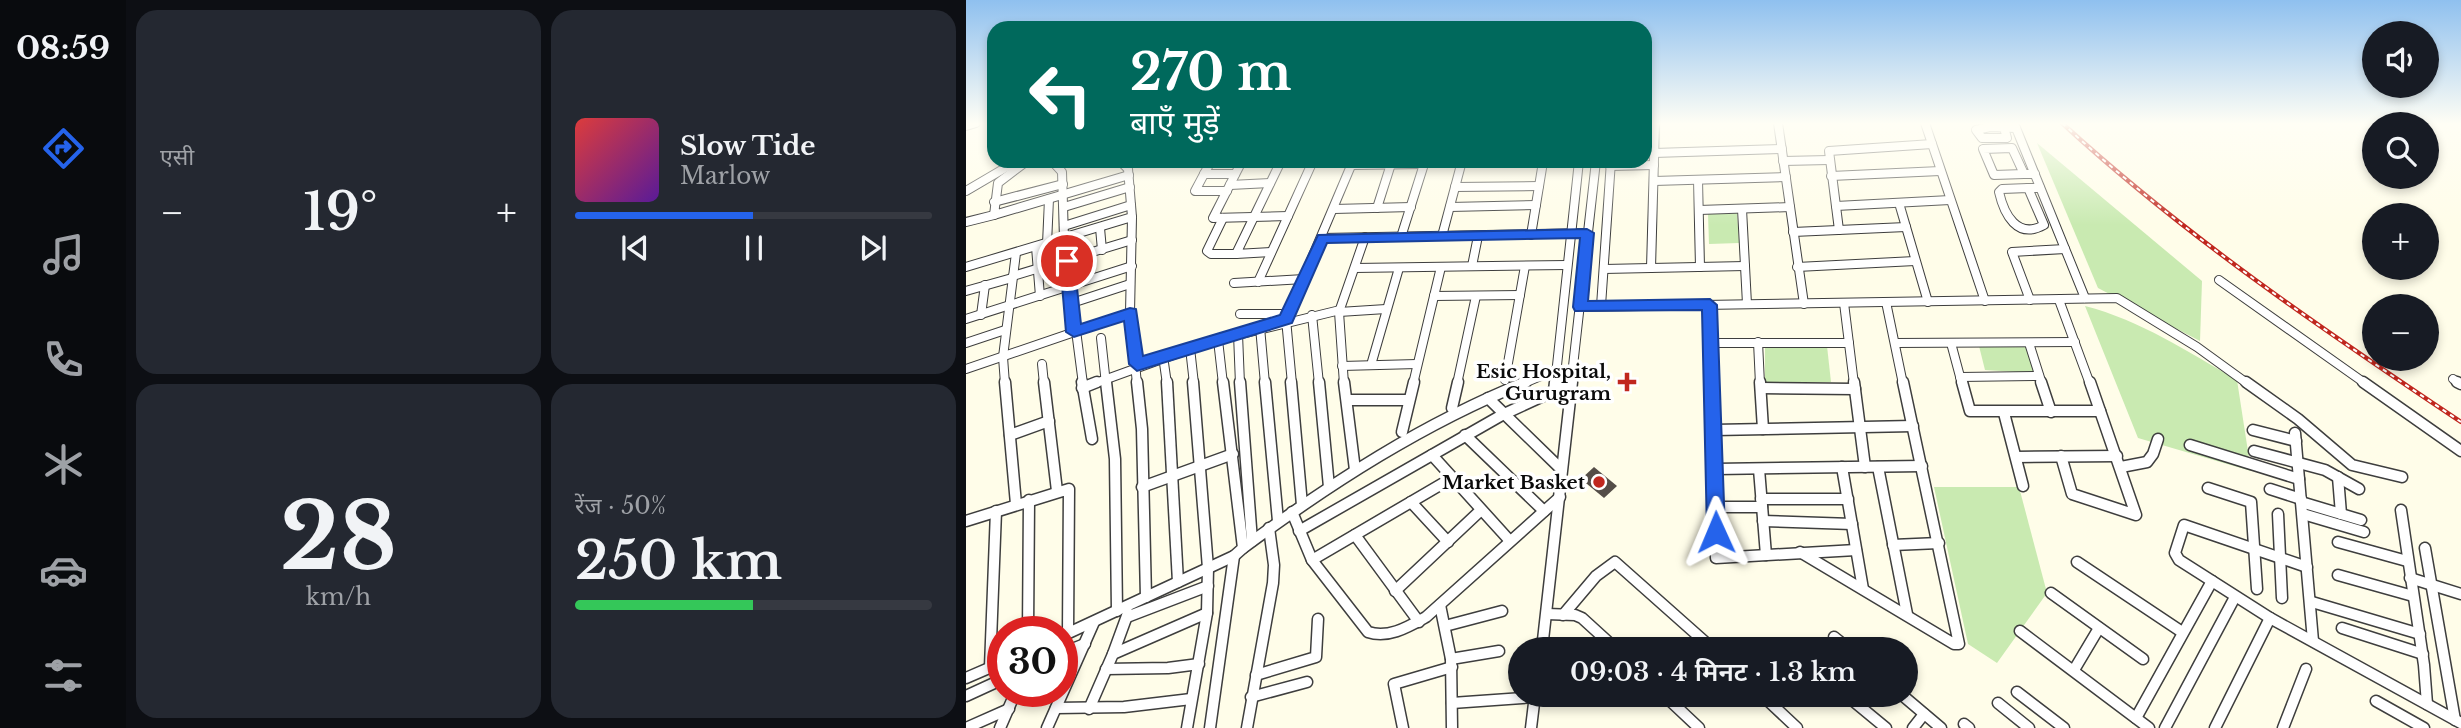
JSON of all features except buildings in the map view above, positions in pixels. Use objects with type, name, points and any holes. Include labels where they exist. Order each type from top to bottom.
[{"type":"street","points":[[1651,268],[1654,157]]},
{"type":"street","points":[[1783,157],[1804,304]]},
{"type":"street","points":[[1829,157],[1839,230]]},
{"type":"street","points":[[1936,157],[1985,301]]},
{"type":"street","points":[[1986,157],[1994,175],[2035,174]]},
{"type":"street","points":[[2015,157],[2024,175]]},
{"type":"street","points":[[2028,157],[2085,298]]},
{"type":"street","points":[[1783,161],[1829,160]]},
{"type":"street","points":[[966,191],[1005,168]]},
{"type":"street","points":[[994,215],[994,202],[1002,179],[1017,168]]},
{"type":"street","points":[[1058,168],[1062,172],[1064,239],[1074,332],[1092,439]]},
{"type":"street","points":[[1128,168],[1132,217],[1130,313],[1142,429],[1146,597]]},
{"type":"street","points":[[1207,168],[1195,189],[1196,192],[1270,183]]},
{"type":"street","points":[[1238,168],[1213,218],[1288,216]]},
{"type":"street","points":[[1236,254],[1278,168]]},
{"type":"street","points":[[1258,282],[1309,168]]},
{"type":"street","points":[[1302,505],[1287,317],[1350,168]]},
{"type":"street","points":[[1377,208],[1390,168]]},
{"type":"street","points":[[1401,237],[1423,168]]},
{"type":"street","points":[[1442,236],[1460,168]]},
{"type":"street","points":[[1531,235],[1542,168]]},
{"type":"street","points":[[1554,391],[1576,168]]},
{"type":"street","points":[[1544,637],[1595,168]]},
{"type":"street","points":[[1601,306],[1611,168]]},
{"type":"street","points":[[1831,176],[1940,171]]},
{"type":"street","points":[[1203,174],[1235,174]]},
{"type":"street","points":[[966,222],[1129,175]]},
{"type":"street","points":[[1654,181],[1786,177]]},
{"type":"street","points":[[1698,180],[1700,267]]},
{"type":"street","points":[[994,202],[1063,184]]},
{"type":"street","points":[[1455,187],[1539,186]]},
{"type":"street","points":[[1064,207],[1130,187]]},
{"type":"street","points":[[2028,188],[2044,222],[2039,229],[2017,228],[2011,224],[1999,196],[2001,189],[2028,188],[2040,188]]},
{"type":"street","points":[[1103,195],[1107,213]]},
{"type":"street","points":[[1047,244],[1049,199]]},
{"type":"street","points":[[1836,206],[1950,200]]},
{"type":"street","points":[[1081,202],[1083,220]]},
{"type":"street","points":[[1899,203],[1928,302]]},
{"type":"street","points":[[1064,226],[1131,205]]},
{"type":"street","points":[[1450,207],[1536,205]]},
{"type":"street","points":[[1334,209],[1411,207]]},
{"type":"street","points":[[1699,210],[1790,207]]},
{"type":"street","points":[[1742,209],[1747,304]]},
{"type":"street","points":[[966,267],[1132,217]]},
{"type":"street","points":[[1223,218],[1207,251],[1211,254],[1271,252]]},
{"type":"street","points":[[1100,228],[1102,250]]},
{"type":"street","points":[[1793,232],[1906,228]]},
{"type":"street","points":[[1322,238],[1587,233]]},
{"type":"street","points":[[1472,267],[1478,236]]},
{"type":"street","points":[[1355,470],[1342,366],[1340,311],[1365,237]]},
{"type":"street","points":[[966,291],[1132,240]]},
{"type":"street","points":[[1036,247],[1040,296]]},
{"type":"street","points":[[2030,300],[2012,252],[2065,249]]},
{"type":"street","points":[[1016,253],[1003,357],[1016,504]]},
{"type":"street","points":[[1797,267],[1915,261]]},
{"type":"street","points":[[1505,380],[1525,265]]},
{"type":"street","points":[[1354,268],[1567,265]]},
{"type":"street","points":[[966,319],[1132,266]]},
{"type":"street","points":[[1604,269],[1745,266]]},
{"type":"street","points":[[1402,432],[1441,267]]},
{"type":"street","points":[[1371,365],[1399,268]]},
{"type":"street","points":[[1234,283],[1304,279]]},
{"type":"street","points":[[2220,280],[2461,450]]},
{"type":"street","points":[[1072,303],[1130,284]]},
{"type":"street","points":[[981,314],[985,285]]},
{"type":"street","points":[[1434,296],[1520,295]]},
{"type":"street","points":[[1452,408],[1476,296]]},
{"type":"street","points":[[1580,307],[2122,299],[2197,347],[2298,419],[2352,466],[2402,477]]},
{"type":"street","points":[[2059,300],[2101,411],[2136,515],[2072,494],[2061,456]]},
{"type":"street","points":[[1800,552],[1907,614],[1954,645],[1959,644],[1886,302]]},
{"type":"street","points":[[1844,303],[1865,467]]},
{"type":"street","points":[[1710,305],[1716,469],[1716,558],[1856,550]]},
{"type":"street","points":[[1240,314],[1287,317],[1386,309]]},
{"type":"street","points":[[966,369],[1130,313]]},
{"type":"street","points":[[1312,315],[1329,488]]},
{"type":"street","points":[[1082,388],[1137,364],[1287,317]]},
{"type":"street","points":[[1247,728],[1274,565],[1274,524],[1260,327]]},
{"type":"street","points":[[966,343],[1006,330]]},
{"type":"street","points":[[1210,728],[1243,548],[1238,334]]},
{"type":"street","points":[[1089,709],[1113,654],[1124,612],[1115,459],[1101,338]]},
{"type":"street","points":[[1218,340],[1243,548]]},
{"type":"street","points":[[1758,342],[1763,429]]},
{"type":"street","points":[[1711,343],[1849,342]]},
{"type":"street","points":[[1895,344],[2074,342]]},
{"type":"street","points":[[1951,343],[1970,411],[2101,411]]},
{"type":"street","points":[[2029,343],[2051,412]]},
{"type":"street","points":[[1187,728],[1207,613],[1208,586],[1202,464],[1190,348]]},
{"type":"street","points":[[1163,356],[1169,395],[1178,582]]},
{"type":"street","points":[[1342,366],[1417,363]]},
{"type":"street","points":[[1042,364],[1057,491]]},
{"type":"street","points":[[1124,612],[1146,597],[1243,548],[1355,470],[1488,398],[1555,370]]},
{"type":"street","points":[[1960,377],[2039,376]]},
{"type":"street","points":[[1761,387],[1855,389]]},
{"type":"street","points":[[1299,531],[1502,415],[1554,391],[1572,388]]},
{"type":"street","points":[[1488,398],[1502,415],[1561,469]]},
{"type":"street","points":[[1347,400],[1409,400]]},
{"type":"street","points":[[2004,413],[2022,486]]},
{"type":"street","points":[[1229,422],[1241,418]]},
{"type":"street","points":[[1010,435],[1049,421]]},
{"type":"street","points":[[1714,430],[1913,426]]},
{"type":"street","points":[[2253,430],[2295,437],[2312,602],[2313,641]]},
{"type":"street","points":[[1465,435],[1544,511]]},
{"type":"street","points":[[2121,467],[2148,464],[2153,458],[2158,439]]},
{"type":"street","points":[[2190,445],[2299,479]]},
{"type":"street","points":[[2254,451],[2298,462],[2338,477],[2359,489]]},
{"type":"street","points":[[1142,488],[1233,454]]},
{"type":"street","points":[[1432,455],[1510,541]]},
{"type":"street","points":[[2015,457],[2117,456]]},
{"type":"street","points":[[1716,469],[1922,466]]},
{"type":"street","points":[[1842,467],[1863,589]]},
{"type":"street","points":[[1878,467],[1907,614]]},
{"type":"street","points":[[1759,469],[1766,555]]},
{"type":"street","points":[[2338,477],[2341,513]]},
{"type":"street","points":[[1312,560],[1452,478]]},
{"type":"street","points":[[966,521],[1068,488],[1066,616]]},
{"type":"street","points":[[2208,488],[2250,500],[2257,589]]},
{"type":"street","points":[[2270,489],[2361,520]]},
{"type":"street","points":[[1292,512],[1312,560],[1373,636],[1384,635],[1419,622],[1560,497]]},
{"type":"street","points":[[1716,507],[1848,499]]},
{"type":"street","points":[[1028,616],[1029,500]]},
{"type":"street","points":[[1411,502],[1448,542]]},
{"type":"street","points":[[1395,591],[1481,510]]},
{"type":"street","points":[[2401,510],[2423,654],[2427,704]]},
{"type":"street","points":[[992,616],[996,511]]},
{"type":"street","points":[[2278,514],[2282,598]]},
{"type":"street","points":[[2302,514],[2364,532]]},
{"type":"street","points":[[1763,521],[1852,524]]},
{"type":"street","points":[[2307,567],[2184,525],[2175,556],[2270,618],[2458,721]]},
{"type":"street","points":[[1355,535],[1419,622]]},
{"type":"street","points":[[2338,542],[2407,561]]},
{"type":"street","points":[[1893,544],[1939,543]]},
{"type":"street","points":[[2425,548],[2458,721]]},
{"type":"street","points":[[1563,615],[1596,576],[1615,562],[1699,637]]},
{"type":"street","points":[[2077,562],[2182,632]]},
{"type":"street","points":[[2338,575],[2413,596]]},
{"type":"street","points":[[2410,578],[2461,594]]},
{"type":"street","points":[[2136,718],[2212,580]]},
{"type":"street","points":[[1078,629],[1208,586]]},
{"type":"street","points":[[2051,593],[2143,659]]},
{"type":"street","points":[[2165,728],[2235,597]]},
{"type":"street","points":[[2312,602],[2420,634]]},
{"type":"street","points":[[1440,605],[1451,663],[1452,728]]},
{"type":"street","points":[[1445,625],[1502,611]]},
{"type":"street","points":[[1113,654],[1207,613]]},
{"type":"street","points":[[1547,614],[1581,618],[1602,637]]},
{"type":"street","points":[[2215,728],[2270,618]]},
{"type":"street","points":[[1256,675],[1316,657],[1318,619]]},
{"type":"street","points":[[1047,728],[1094,622]]},
{"type":"street","points":[[2074,670],[2099,628]]},
{"type":"street","points":[[2342,628],[2423,654]]},
{"type":"street","points":[[2020,631],[2149,728]]},
{"type":"street","points":[[1078,646],[1084,644]]},
{"type":"street","points":[[1403,728],[1394,684],[1451,663],[1499,651]]},
{"type":"street","points":[[1107,669],[1168,668],[1199,664]]},
{"type":"street","points":[[966,678],[987,668]]},
{"type":"street","points":[[2283,728],[2306,669]]},
{"type":"street","points":[[1251,697],[1307,682]]},
{"type":"street","points":[[966,696],[987,686]]},
{"type":"street","points":[[2017,692],[2064,728]]},
{"type":"street","points":[[1452,703],[1508,698]]},
{"type":"street","points":[[1056,708],[1089,709],[1191,699]]},
{"type":"street","points":[[2376,701],[2424,728]]},
{"type":"street","points":[[1998,703],[2029,728]]},
{"type":"street","points":[[1531,728],[1534,707]]},
{"type":"street","points":[[1681,707],[1699,728]]},
{"type":"street","points":[[1775,707],[1797,728]]},
{"type":"street","points":[[1861,707],[1886,728]]},
{"type":"street","points":[[1916,707],[1941,728]]},
{"type":"street","points":[[966,728],[1009,709]]},
{"type":"street","points":[[1000,728],[1009,709]]},
{"type":"street","points":[[1913,728],[1924,714]]},
{"type":"green space","points":[[2043,157],[2054,157],[2202,281],[2200,341],[2098,288]]},
{"type":"green space","points":[[1737,212],[1739,243],[1709,244],[1708,214]]},
{"type":"green space","points":[[2085,306],[2144,328],[2237,380],[2251,471],[2138,438]]},
{"type":"green space","points":[[2027,345],[2036,373],[1985,370],[1979,346]]},
{"type":"green space","points":[[1827,346],[1831,382],[1765,383],[1765,347]]},
{"type":"green space","points":[[1934,487],[2019,487],[2047,593],[1997,663],[1968,644]]},
{"type":"railway","points":[[2101,157],[2256,280],[2461,422]]},
{"type":"place","name":"Esic Hospital, Gurugram","points":[[1627,382]]},
{"type":"place","name":"Market Basket","points":[[1599,482]]},
{"type":"route","points":[[1067,261],[1074,332],[1130,313],[1137,364],[1286,319],[1322,238],[1587,233],[1580,307],[1710,305],[1716,532]]}]
